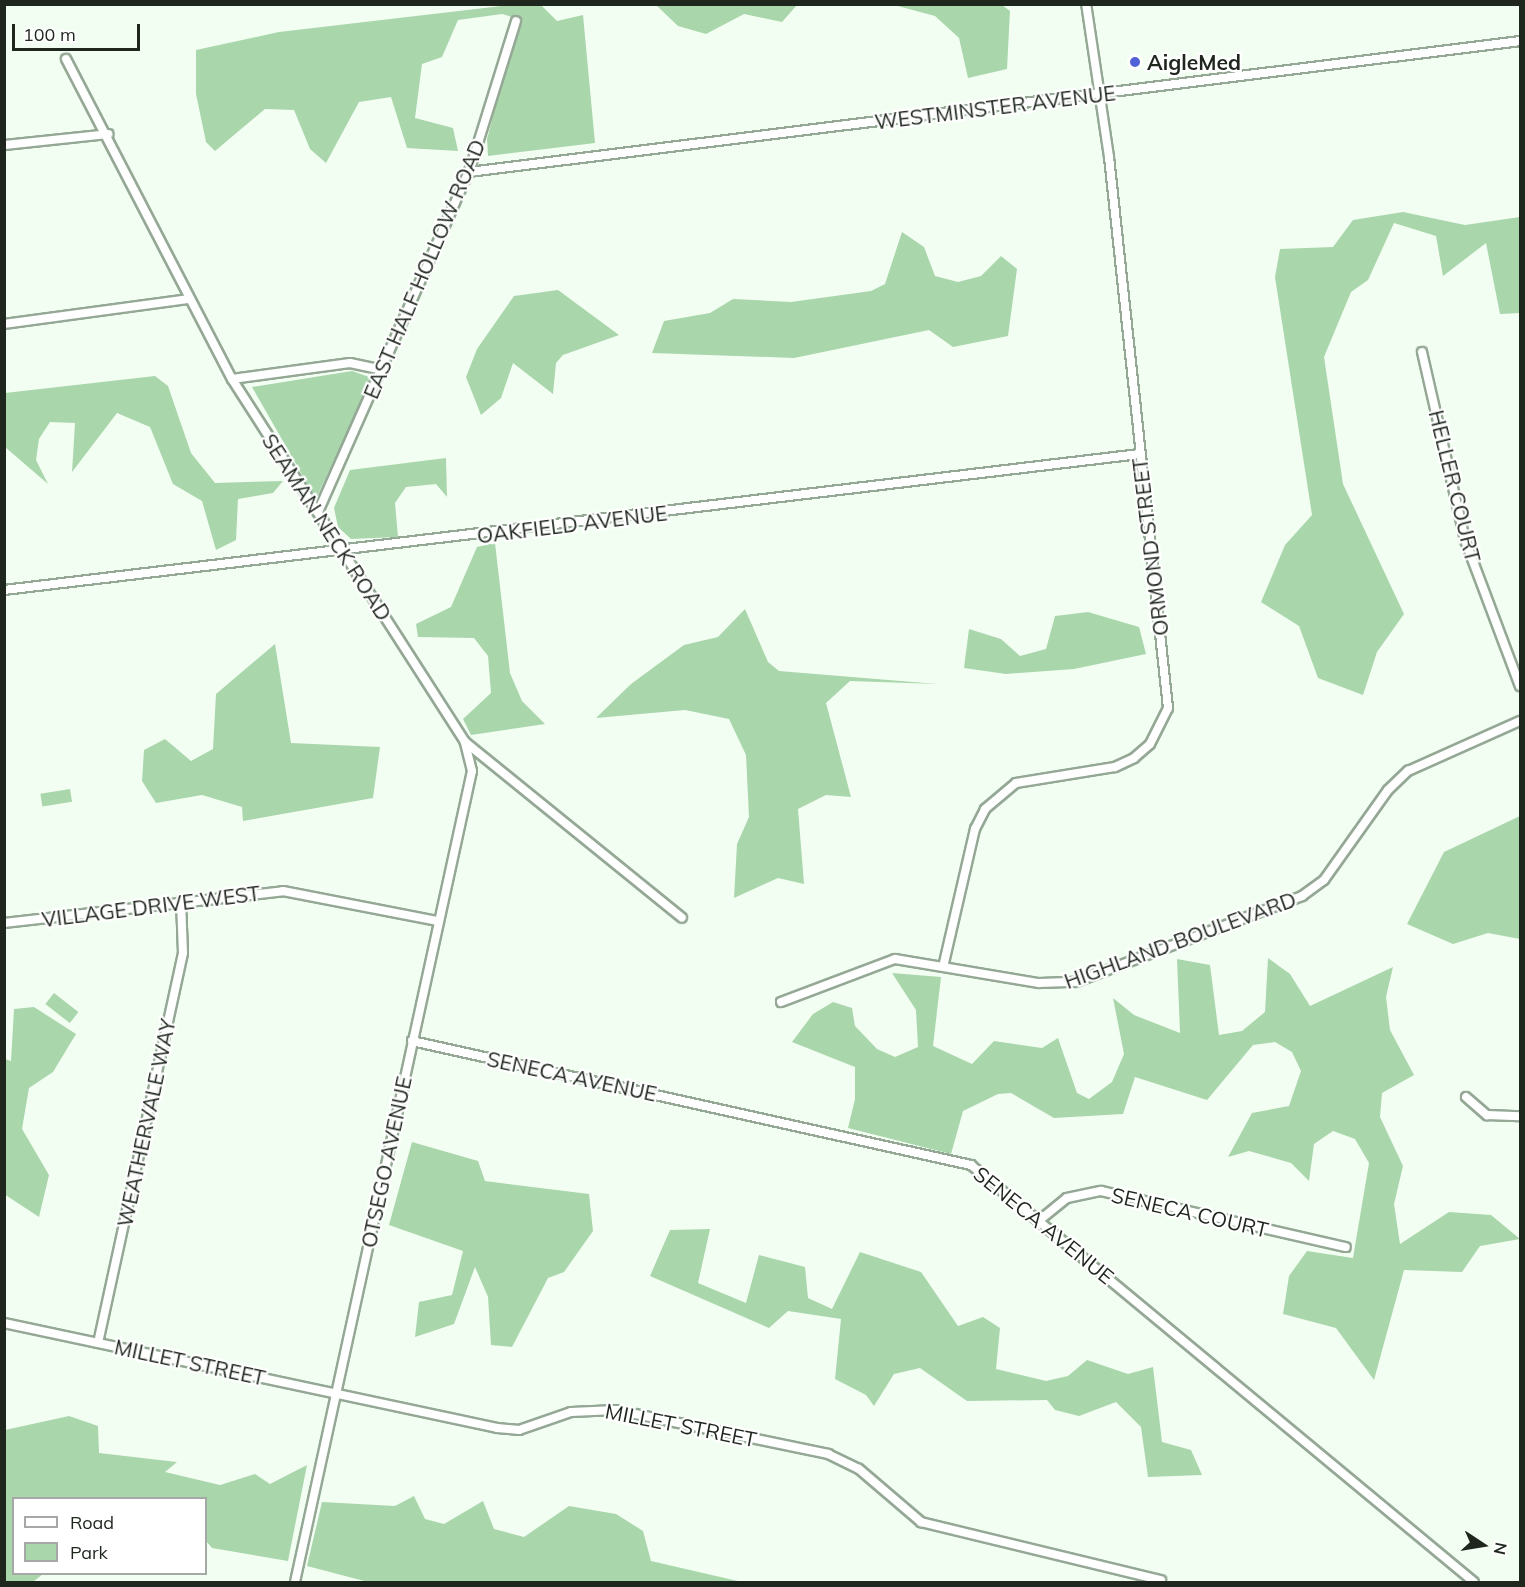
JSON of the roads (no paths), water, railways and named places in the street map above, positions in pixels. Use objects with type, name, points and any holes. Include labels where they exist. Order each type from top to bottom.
[{"type":"street","name":"ORMOND STREET","points":[[944,963],[975,829],[984,809],[1016,783],[1115,767],[1134,758],[1162,725],[1167,689],[1139,454],[1101,94],[1086,4]]},
{"type":"street","name":"EAST HALF HOLLOW ROAD","points":[[318,513],[384,370],[469,172],[516,21]]},
{"type":"street","name":"WESTMINSTER AVENUE","points":[[469,172],[1521,41]]},
{"type":"street","name":"SEAMAN NECK ROAD","points":[[66,59],[108,134],[189,299],[232,379],[465,742],[682,918]]},
{"type":"street","points":[[4,145],[108,134]]},
{"type":"street","points":[[4,324],[189,299]]},
{"type":"street","name":"HELLER COURT","points":[[1422,352],[1465,540],[1521,686]]},
{"type":"street","points":[[232,379],[350,363],[384,370]]},
{"type":"street","name":"OAKFIELD AVENUE","points":[[4,590],[342,552],[1139,454]]},
{"type":"street","name":"HIGHLAND BOULEVARD","points":[[781,1002],[895,959],[944,963],[1061,986],[1302,896],[1324,880],[1388,790],[1408,771],[1521,722]]},
{"type":"street","name":"OTSEGO AVENUE","points":[[295,1582],[472,771],[465,742]]},
{"type":"street","name":"VILLAGE DRIVE WEST","points":[[4,923],[283,891],[438,921]]},
{"type":"street","name":"WEATHERVALE WAY","points":[[98,1343],[183,953],[182,902]]},
{"type":"street","name":"SENECA AVENUE","points":[[412,1041],[971,1165],[1041,1219],[1369,1501],[1474,1582]]},
{"type":"street","points":[[1466,1097],[1487,1115],[1521,1116]]},
{"type":"street","name":"SENECA COURT","points":[[1041,1219],[1075,1194],[1101,1191],[1346,1247]]},
{"type":"street","name":"MILLET STREET","points":[[4,1323],[519,1430],[571,1412],[616,1410],[828,1454],[859,1469],[921,1522],[1161,1580]]},
{"type":"place","name":"AigleMed","points":[[1135,62]]}]
